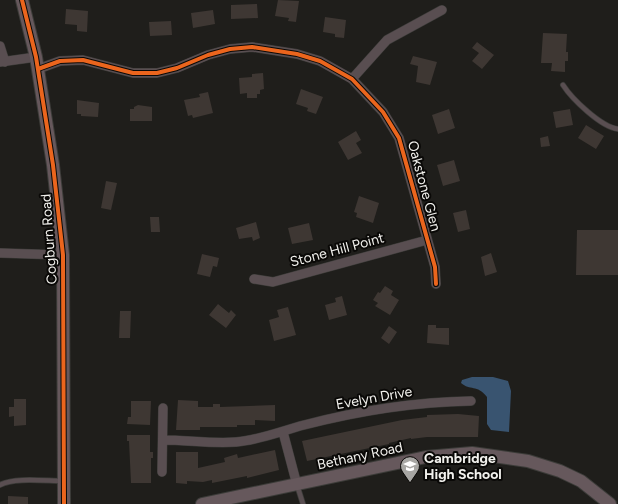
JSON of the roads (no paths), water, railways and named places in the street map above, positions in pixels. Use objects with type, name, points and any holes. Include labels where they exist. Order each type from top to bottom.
[{"type":"street","name":"Cogburn Road","points":[[22,0],[38,69],[54,172],[63,255],[63,481],[65,503]]},
{"type":"street","points":[[352,79],[386,40],[442,10]]},
{"type":"street","points":[[0,46],[3,62],[36,57]]},
{"type":"street","name":"Oakstone Glen","points":[[38,69],[60,61],[83,60],[133,73],[157,73],[208,55],[230,49],[252,47],[275,50],[320,61],[352,79],[383,112],[399,138],[427,240],[436,267],[436,284]]},
{"type":"street","name":"Stone Hill Point","points":[[254,279],[273,282],[427,240]]},
{"type":"street","points":[[0,253],[63,255]]},
{"type":"street","name":"Evelyn Drive","points":[[164,440],[234,442],[269,436],[302,425],[384,408],[441,402],[471,401]]},
{"type":"street","points":[[162,472],[164,440],[163,408]]},
{"type":"street","points":[[283,432],[297,485]]},
{"type":"street","name":"Bethany Road","points":[[202,504],[426,457],[451,454],[480,454],[528,460],[560,471],[581,481],[610,504]]},
{"type":"lane","points":[[563,85],[568,92],[601,122],[612,128],[618,129]]},
{"type":"lane","points":[[0,485],[19,481],[63,481]]},
{"type":"lane","points":[[297,485],[303,504]]},
{"type":"water","points":[[472,377],[493,377],[508,381],[511,391],[509,432],[491,430],[487,424],[487,397],[480,390],[467,387],[461,383],[462,380]]},
{"type":"place","name":"Cambridge High School","points":[[410,483]]}]
